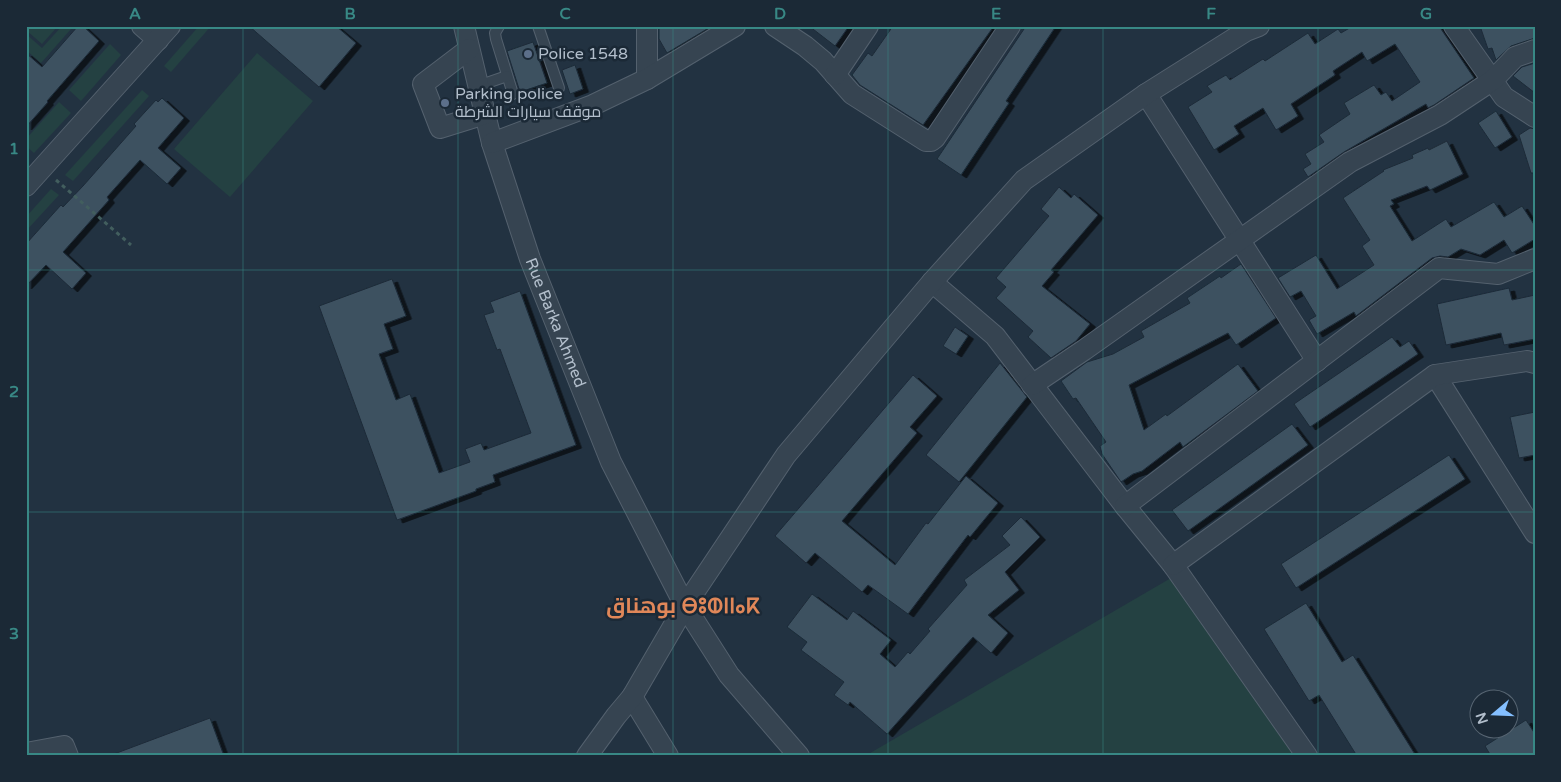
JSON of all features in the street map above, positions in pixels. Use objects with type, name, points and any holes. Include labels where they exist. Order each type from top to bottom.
[{"type":"street","points":[[26,186],[164,33],[142,26]]},
{"type":"street","name":"Rue Barka Ahmed","points":[[464,26],[492,143],[530,259],[611,462],[685,606],[729,675],[799,756]]},
{"type":"street","points":[[647,26],[648,79]]},
{"type":"street","points":[[492,143],[593,105],[648,79],[735,26]]},
{"type":"street","points":[[775,26],[805,46],[823,61],[852,94],[926,141],[931,141],[935,138],[1010,26]]},
{"type":"street","points":[[835,75],[868,26]]},
{"type":"street","points":[[588,756],[632,697],[685,606],[786,455],[932,282],[1024,180],[1146,94],[1246,31],[1259,26]]},
{"type":"street","points":[[1454,26],[1504,97],[1535,117]]},
{"type":"street","points":[[469,49],[423,84],[440,128],[484,114]]},
{"type":"street","points":[[1032,385],[1350,162],[1440,115],[1493,80],[1515,57],[1535,50]]},
{"type":"street","points":[[1146,94],[1317,361]]},
{"type":"street","points":[[1125,506],[1439,268],[1498,274],[1535,259]]},
{"type":"street","points":[[932,282],[995,336],[1125,506],[1173,565],[1307,756]]},
{"type":"street","points":[[1173,565],[1435,375],[1527,361],[1535,363]]},
{"type":"street","points":[[1435,375],[1535,533]]},
{"type":"street","points":[[632,697],[668,756]]},
{"type":"street","points":[[26,752],[64,746],[68,756]]},
{"type":"lane","points":[[499,26],[495,33],[513,94]]},
{"type":"lane","points":[[538,26],[558,88]]},
{"type":"lane","points":[[478,86],[507,76]]},
{"type":"path","points":[[43,168],[131,245]]},
{"type":"green space","points":[[26,26],[58,26],[42,44],[26,30]]},
{"type":"green space","points":[[62,26],[70,26],[71,29],[41,63],[26,50],[26,34],[42,48]]},
{"type":"green space","points":[[199,26],[211,26],[171,72],[164,66]]},
{"type":"green space","points":[[110,44],[121,55],[81,101],[69,90]]},
{"type":"green space","points":[[257,53],[313,101],[230,197],[174,149]]},
{"type":"green space","points":[[142,90],[149,96],[73,181],[65,175]]},
{"type":"green space","points":[[59,102],[71,113],[34,153],[26,146],[26,139]]},
{"type":"green space","points":[[51,189],[59,195],[26,231],[26,217]]},
{"type":"green space","points":[[1171,578],[1294,756],[865,756]]},
{"type":"building","points":[[78,26],[83,26],[99,41],[26,127],[26,53],[42,67]]},
{"type":"building","points":[[249,26],[336,26],[356,43],[319,87]]},
{"type":"building","points":[[659,26],[712,26],[667,53],[659,39]]},
{"type":"building","points":[[809,26],[849,26],[835,46]]},
{"type":"building","points":[[893,26],[994,26],[923,125],[860,85],[852,75],[868,53],[872,56]]},
{"type":"building","points":[[1026,26],[1056,26],[1006,101],[1009,103],[961,175],[937,159]]},
{"type":"building","points":[[1353,26],[1439,26],[1474,78],[1434,105],[1428,108],[1426,104],[1344,152],[1308,177],[1303,169],[1311,164],[1305,154],[1324,142],[1319,135],[1350,114],[1344,103],[1374,85],[1381,95],[1386,92],[1392,101],[1420,82],[1395,44],[1367,61],[1362,52],[1333,71],[1335,75],[1291,104],[1298,116],[1276,130],[1263,108],[1234,126],[1239,134],[1214,150],[1188,107],[1212,92],[1207,86],[1226,75],[1230,80],[1263,59],[1265,61],[1308,33],[1315,44],[1338,29],[1341,33]]},
{"type":"building","points":[[1480,26],[1535,26],[1535,38],[1511,46],[1496,60],[1492,48],[1488,49]]},
{"type":"building","points":[[533,42],[547,83],[520,92],[507,51]]},
{"type":"building","points":[[1535,63],[1535,93],[1513,76],[1522,67]]},
{"type":"building","points":[[575,65],[583,89],[570,94],[562,70]]},
{"type":"building","points":[[162,98],[184,118],[158,148],[181,168],[167,184],[140,160],[107,197],[109,200],[63,252],[86,273],[72,289],[46,265],[26,286],[26,244],[61,205],[63,207],[83,186],[136,126],[134,124],[156,100],[158,102]]},
{"type":"building","points":[[1496,111],[1512,137],[1495,148],[1478,123]]},
{"type":"building","points":[[1530,128],[1535,129],[1535,173],[1531,173],[1519,135]]},
{"type":"building","points":[[1447,141],[1463,174],[1430,190],[1427,186],[1391,200],[1394,204],[1390,206],[1412,241],[1446,219],[1451,227],[1494,202],[1504,217],[1522,206],[1535,226],[1535,239],[1512,253],[1504,240],[1480,255],[1461,249],[1448,257],[1432,258],[1356,316],[1354,312],[1317,334],[1309,320],[1316,316],[1301,291],[1290,297],[1278,278],[1316,255],[1337,289],[1374,265],[1362,246],[1370,240],[1343,198],[1383,170],[1413,158],[1412,155],[1428,148],[1429,150]]},
{"type":"building","points":[[1059,187],[1071,198],[1074,194],[1098,215],[1051,270],[1054,272],[1042,286],[1090,324],[1076,341],[1051,358],[1028,337],[1033,331],[996,298],[1006,287],[996,278],[1049,216],[1041,209]]},
{"type":"building","points":[[1241,264],[1276,318],[1236,345],[1228,333],[1129,385],[1144,430],[1166,414],[1167,416],[1238,364],[1258,391],[1183,447],[1180,442],[1142,471],[1133,474],[1121,482],[1102,454],[1100,446],[1106,442],[1076,398],[1073,399],[1061,381],[1087,362],[1113,354],[1144,337],[1141,331],[1190,303],[1187,298]]},
{"type":"building","points":[[392,279],[406,316],[384,324],[393,349],[379,354],[396,400],[410,394],[439,473],[470,462],[465,449],[481,443],[484,450],[531,433],[500,349],[497,350],[484,315],[494,312],[490,302],[520,291],[576,445],[493,475],[495,482],[476,489],[476,491],[397,520],[319,306]]},
{"type":"building","points":[[1509,288],[1512,300],[1535,295],[1535,339],[1504,345],[1501,333],[1446,345],[1437,304]]},
{"type":"building","points":[[955,327],[968,336],[956,354],[943,346]]},
{"type":"building","points":[[1392,337],[1400,347],[1409,341],[1418,354],[1310,427],[1294,404]]},
{"type":"building","points":[[1000,363],[1027,397],[959,482],[926,455]]},
{"type":"building","points":[[913,375],[937,396],[910,427],[917,433],[842,521],[895,565],[926,523],[928,524],[966,476],[998,503],[970,537],[968,535],[908,614],[868,585],[862,592],[815,553],[806,563],[775,536]]},
{"type":"building","points":[[1535,412],[1535,455],[1519,458],[1510,417]]},
{"type":"building","points":[[1292,424],[1308,445],[1188,531],[1172,510]]},
{"type":"building","points":[[1449,455],[1465,479],[1296,588],[1281,564]]},
{"type":"building","points":[[1021,517],[1040,537],[1005,572],[1019,590],[988,615],[1008,633],[991,653],[973,637],[887,734],[850,702],[848,705],[834,695],[844,682],[801,650],[807,642],[787,627],[812,594],[847,620],[853,611],[891,640],[880,654],[895,667],[908,652],[910,654],[930,631],[928,629],[967,585],[964,580],[1010,545],[1002,536]]},
{"type":"building","points":[[1306,603],[1342,662],[1353,655],[1416,756],[1357,756],[1319,695],[1309,701],[1264,629]]},
{"type":"building","points":[[210,718],[224,756],[114,756],[114,754]]},
{"type":"building","points":[[1526,720],[1535,734],[1535,756],[1491,756],[1485,746],[1494,740],[1518,740],[1518,725]]},
{"type":"place","name":"Police 1548","points":[[528,54]]},
{"type":"place","name":"Parking police موقف سيارات الشرطة","points":[[445,103]]},
{"type":"district","name":"بوهناق ⴱⵓⵀⵏⵏⴰⴽ","points":[[683,606]]}]
